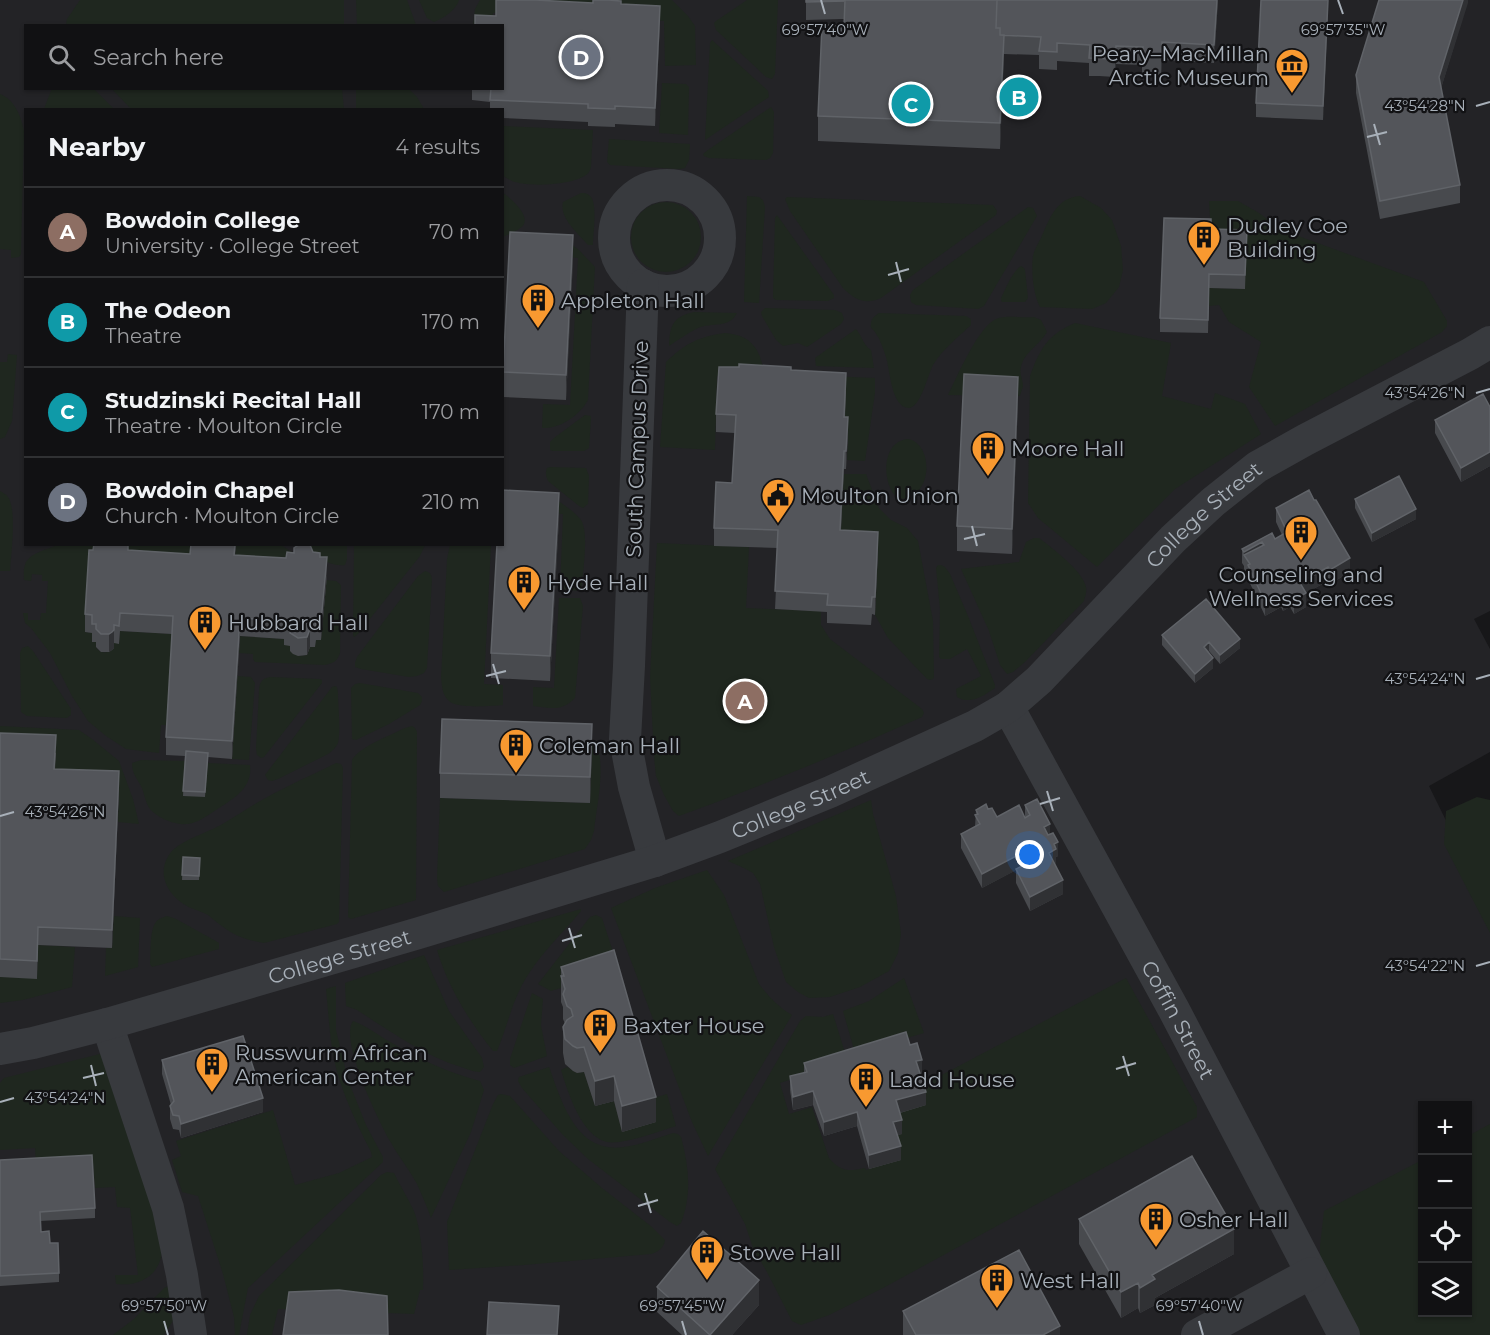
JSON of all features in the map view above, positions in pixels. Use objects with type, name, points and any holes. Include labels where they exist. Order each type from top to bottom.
[{"type":"street","name":"South Campus Drive","points":[[643,285],[625,739],[634,787],[655,861]]},
{"type":"street","name":"College Street","points":[[0,1049],[107,1024],[655,861],[830,792],[975,726],[1008,707],[1039,680],[1173,539],[1213,502],[1257,467],[1490,342]]},
{"type":"street","name":"Coffin Street","points":[[1008,707],[1174,1010],[1344,1335]]},
{"type":"street","points":[[107,1024],[168,1208],[182,1275],[191,1335]]},
{"type":"street","points":[[1197,1335],[1311,1273]]},
{"type":"shaded area","points":[[0,0],[1490,0],[1490,611],[1474,619],[1490,649],[1490,752],[1429,786],[1490,910],[1490,1335],[0,1335]]},
{"type":"shaded area","points":[[80,0],[344,0],[344,24],[66,24]]},
{"type":"shaded area","points":[[356,0],[407,0],[416,24],[357,24]]},
{"type":"shaded area","points":[[419,0],[459,0],[449,13],[434,22],[427,18]]},
{"type":"shaded area","points":[[480,0],[601,0],[601,18],[493,13],[492,24],[473,24],[475,9]]},
{"type":"shaded area","points":[[608,0],[672,0],[695,26],[696,65],[665,66],[664,21],[608,18]]},
{"type":"shaded area","points":[[747,0],[778,0],[775,74],[772,79],[766,77],[716,30],[714,23],[716,21]]},
{"type":"shaded area","points":[[712,40],[768,91],[769,97],[705,140],[710,43]]},
{"type":"shaded area","points":[[662,83],[686,84],[689,87],[688,135],[659,133]]},
{"type":"shaded area","points":[[51,90],[95,90],[113,108],[44,108]]},
{"type":"shaded area","points":[[113,90],[342,90],[344,108],[130,108]]},
{"type":"shaded area","points":[[356,90],[410,90],[423,108],[356,108]]},
{"type":"shaded area","points":[[0,94],[10,100],[16,109],[24,131],[21,254],[19,257],[11,258],[11,250],[0,249]]},
{"type":"shaded area","points":[[771,107],[774,112],[773,153],[770,158],[766,160],[704,156],[703,154],[708,150]]},
{"type":"shaded area","points":[[504,126],[593,130],[591,167],[586,175],[571,181],[552,184],[522,184],[504,177]]},
{"type":"shaded area","points":[[609,139],[690,144],[689,160],[685,168],[680,169],[610,165],[607,162]]},
{"type":"shaded area","points":[[581,193],[590,196],[594,205],[593,245],[588,245],[570,225],[564,214],[563,202]]},
{"type":"shaded area","points":[[504,194],[518,206],[524,216],[524,224],[504,236]]},
{"type":"shaded area","points":[[747,196],[759,197],[763,200],[765,207],[759,303],[744,302]]},
{"type":"shaded area","points":[[1080,196],[1101,208],[1112,220],[1121,246],[1123,270],[1119,287],[1106,303],[1092,309],[1040,307],[1033,282],[1034,252],[1059,205]]},
{"type":"shaded area","points":[[787,197],[993,205],[997,211],[996,215],[881,298],[865,301],[852,296],[843,288],[790,211],[785,199]]},
{"type":"shaded area","points":[[1209,201],[1238,201],[1282,230],[1424,282],[1447,321],[1447,326],[1442,332],[1275,426],[1249,387],[1261,342],[1229,322],[1219,305],[1209,306],[1209,288],[1245,289],[1211,233]]},
{"type":"shaded area","points":[[666,202],[679,205],[691,212],[698,224],[701,237],[698,250],[691,262],[679,269],[666,272],[653,269],[641,262],[634,250],[631,237],[634,224],[641,212],[653,205]]},
{"type":"shaded area","points":[[1028,207],[1033,208],[1037,216],[984,306],[978,309],[916,305],[911,302],[910,295],[913,290]]},
{"type":"shaded area","points":[[777,215],[834,298],[828,301],[776,300],[773,298],[775,218]]},
{"type":"shaded area","points":[[568,242],[595,267],[588,400],[580,411],[562,424],[542,428],[543,404],[570,405],[578,258],[554,256]]},
{"type":"shaded area","points":[[1021,266],[1025,270],[1028,298],[1025,302],[1002,302],[1001,298],[1014,272]]},
{"type":"shaded area","points":[[765,308],[835,310],[842,313],[844,319],[841,324],[807,347],[798,343],[783,346],[776,340],[762,316],[761,312]]},
{"type":"shaded area","points":[[694,312],[737,313],[730,321],[698,328],[669,346],[674,323],[681,317]]},
{"type":"shaded area","points":[[879,313],[966,316],[971,319],[971,325],[937,359],[921,396],[909,408],[898,402],[892,387],[884,350],[871,327],[872,319]]},
{"type":"shaded area","points":[[1034,317],[1041,320],[1047,332],[1023,362],[1020,372],[1023,386],[1020,396],[948,395],[975,342],[989,324],[1000,318]]},
{"type":"shaded area","points":[[1075,323],[1171,343],[1162,396],[1211,409],[1215,393],[1245,404],[1261,434],[1175,489],[1097,567],[1038,518],[1028,503],[1030,376],[1037,358],[1051,338]]},
{"type":"shaded area","points":[[856,329],[871,350],[874,368],[816,366],[815,358]]},
{"type":"shaded area","points":[[725,333],[740,336],[751,342],[763,367],[737,367],[736,376],[717,376],[715,450],[660,447],[666,362],[693,342]]},
{"type":"shaded area","points":[[8,354],[17,355],[12,421],[5,437],[0,439],[0,362],[7,362]]},
{"type":"shaded area","points":[[805,375],[875,378],[865,461],[847,460],[848,435]]},
{"type":"shaded area","points":[[585,415],[591,416],[589,448],[584,451],[550,450],[550,442],[554,438]]},
{"type":"shaded area","points":[[908,439],[917,443],[923,451],[926,472],[924,482],[918,491],[910,497],[898,499],[889,484],[886,464],[893,447]]},
{"type":"shaded area","points":[[550,467],[586,468],[589,476],[588,504],[583,508],[579,506],[548,481],[546,471]]},
{"type":"shaded area","points":[[843,474],[866,474],[879,508],[891,520],[907,528],[918,541],[933,621],[933,679],[927,679],[888,638],[875,615],[878,550],[840,548]]},
{"type":"shaded area","points":[[0,491],[8,497],[12,511],[10,571],[0,571]]},
{"type":"shaded area","points":[[547,493],[573,512],[581,520],[583,526],[584,561],[582,585],[579,591],[560,589],[563,514],[543,512]]},
{"type":"shaded area","points":[[1039,538],[1073,567],[1084,581],[1086,594],[1084,601],[1025,662],[1007,674],[1000,665],[989,631],[961,569],[1019,562],[1026,542]]},
{"type":"shaded area","points":[[657,543],[749,547],[746,608],[821,611],[821,625],[830,639],[922,709],[924,713],[922,717],[801,769],[679,816],[673,811],[664,795],[656,776],[654,757],[650,677]]},
{"type":"shaded area","points":[[55,546],[192,546],[190,572],[85,632],[92,633],[96,647],[105,652],[114,648],[114,643],[119,643],[120,631],[173,634],[168,725],[161,725],[159,753],[126,749],[88,721],[50,653],[25,623],[23,613],[28,613],[28,620],[40,620],[41,613],[46,613],[48,581],[42,581],[42,575],[32,574],[31,581],[24,580],[25,565],[34,555]]},
{"type":"shaded area","points":[[236,546],[283,546],[306,561],[234,573]]},
{"type":"shaded area","points":[[298,546],[347,546],[345,565],[332,564]]},
{"type":"shaded area","points":[[354,546],[425,546],[420,556],[357,635],[354,637]]},
{"type":"shaded area","points":[[450,546],[491,546],[484,684],[503,685],[503,705],[453,704],[444,693],[441,678],[447,559]]},
{"type":"shaded area","points":[[938,565],[945,567],[950,574],[995,685],[995,688],[986,694],[972,700],[957,697],[956,689],[981,676],[967,649],[950,659],[939,657],[940,609],[936,568]]},
{"type":"shaded area","points":[[425,571],[432,579],[427,668],[424,673],[409,677],[355,667],[357,657],[418,576]]},
{"type":"shaded area","points":[[326,580],[336,581],[341,585],[340,653],[336,660],[325,665],[255,662],[253,654],[239,653],[240,636],[284,639],[298,656],[307,655],[316,640]]},
{"type":"shaded area","points":[[559,598],[580,598],[583,606],[575,698],[560,707],[533,706],[533,687],[554,688]]},
{"type":"shaded area","points":[[28,646],[71,709],[71,715],[67,718],[27,716],[21,712],[20,653],[22,648]]},
{"type":"shaded area","points":[[237,676],[251,677],[255,683],[249,760],[232,759]]},
{"type":"shaded area","points":[[270,677],[320,679],[322,683],[261,758],[257,755],[256,749],[259,690],[262,681]]},
{"type":"shaded area","points":[[360,683],[418,693],[422,701],[420,705],[389,724],[356,740],[352,739],[351,688]]},
{"type":"shaded area","points":[[335,686],[338,693],[339,725],[336,746],[328,754],[278,779],[268,780],[265,775]]},
{"type":"shaded area","points":[[0,726],[79,730],[92,739],[119,761],[133,799],[139,824],[118,822],[119,789],[54,787],[0,750]]},
{"type":"shaded area","points":[[412,726],[417,732],[416,900],[351,919],[348,917],[352,760],[368,746]]},
{"type":"shaded area","points":[[592,740],[596,741],[599,751],[600,786],[594,831],[585,849],[444,892],[438,886],[440,798],[589,803]]},
{"type":"shaded area","points":[[141,760],[186,761],[205,796],[208,763],[250,765],[250,773],[245,786],[229,802],[195,822],[179,824],[161,817],[149,807],[132,767],[132,763]]},
{"type":"shaded area","points":[[336,763],[341,764],[343,768],[339,922],[337,924],[264,943],[230,932],[208,915],[183,904],[171,892],[166,885],[164,869],[166,860],[175,848],[219,826],[271,795]]},
{"type":"shaded area","points":[[1477,797],[1490,800],[1490,933],[1444,844],[1446,811]]},
{"type":"shaded area","points":[[871,800],[896,896],[901,934],[898,953],[889,971],[860,987],[830,997],[809,998],[786,982],[774,947],[760,884],[753,873],[728,861]]},
{"type":"shaded area","points":[[707,870],[724,895],[759,984],[782,1009],[792,1015],[708,1156],[692,1122],[611,908],[655,888]]},
{"type":"shaded area","points":[[581,909],[528,975],[515,1001],[497,1051],[493,1051],[460,1003],[437,950]]},
{"type":"shaded area","points":[[596,915],[602,918],[619,970],[551,991],[538,984],[590,917]]},
{"type":"shaded area","points":[[114,916],[140,918],[138,967],[105,976],[106,948],[112,948]]},
{"type":"shaded area","points":[[167,916],[219,943],[219,949],[152,967],[150,964],[153,928],[158,920]]},
{"type":"shaded area","points":[[38,945],[75,947],[72,987],[23,1000],[0,1003],[0,977],[37,978]]},
{"type":"shaded area","points":[[424,955],[449,1011],[482,1058],[484,1067],[480,1072],[434,1056],[407,1042],[357,1010],[346,1006],[345,983]]},
{"type":"shaded area","points":[[904,978],[924,1033],[855,1053],[843,1011],[869,1001]]},
{"type":"shaded area","points":[[1126,978],[1197,1107],[1197,1117],[883,1288],[829,1315],[801,1325],[792,1321],[753,1248],[745,1224],[715,1169],[800,1021],[806,1016],[823,1017],[833,1014],[846,1056],[804,1070],[804,1075],[780,1083],[789,1114],[812,1107],[829,1158],[837,1166],[845,1169],[865,1168],[866,1170],[893,1136],[896,1114],[919,1087]]},
{"type":"shaded area","points":[[336,986],[336,1030],[348,1080],[366,1125],[383,1157],[383,1162],[248,1288],[239,1335],[235,1335],[234,1317],[223,1274],[198,1196],[182,1192],[172,1160],[181,1156],[176,1141],[273,1110],[295,1185],[339,1173],[372,1157],[346,1097],[334,1056],[326,989]]},
{"type":"shaded area","points":[[532,993],[543,999],[541,1025],[547,1056],[514,1068],[510,1065],[510,1059]]},
{"type":"shaded area","points":[[353,1021],[425,1061],[480,1081],[484,1090],[471,1132],[431,1218],[417,1184],[390,1141],[362,1081],[351,1045],[350,1031]]},
{"type":"shaded area","points":[[102,1054],[164,1241],[157,1267],[149,1277],[131,1284],[116,1284],[115,1275],[138,1275],[130,1208],[117,1207],[115,1187],[95,1188],[93,1162],[36,1162],[35,1148],[0,1150],[0,1083],[4,1078]]},
{"type":"shaded area","points":[[549,1067],[559,1095],[573,1123],[594,1142],[608,1147],[624,1147],[673,1133],[681,1137],[686,1159],[688,1191],[681,1223],[677,1226],[670,1222],[588,1159],[562,1134],[522,1088],[518,1081],[519,1077]]},
{"type":"shaded area","points":[[567,1067],[577,1073],[584,1072],[595,1106],[614,1101],[622,1131],[650,1099],[667,1094],[676,1126],[622,1141],[607,1142],[598,1138],[583,1122],[572,1101],[561,1070]]},
{"type":"shaded area","points":[[501,1094],[510,1096],[559,1151],[652,1227],[665,1240],[660,1249],[651,1254],[449,1270],[447,1222],[493,1104]]},
{"type":"shaded area","points":[[1490,1124],[1490,1335],[1359,1335],[1320,1261],[1324,1211],[1418,1162],[1418,1317],[1472,1317],[1472,1134]]},
{"type":"shaded area","points":[[387,1172],[394,1173],[414,1211],[421,1239],[423,1290],[420,1290],[414,1314],[278,1309],[272,1335],[247,1335],[250,1315],[259,1296],[381,1175]]},
{"type":"shaded area","points":[[171,1285],[174,1319],[164,1335],[113,1335],[134,1319],[164,1288]]},
{"type":"building","points":[[496,0],[593,3],[593,0],[608,0],[621,1],[621,4],[660,6],[655,108],[615,106],[615,109],[588,108],[588,104],[490,100],[491,90],[504,90],[504,24],[475,24],[475,15],[496,16]]},
{"type":"building","points":[[806,0],[845,0],[845,1],[806,2]]},
{"type":"building","points":[[845,0],[997,0],[996,28],[1000,28],[1000,35],[1004,35],[1000,123],[818,116],[822,25],[844,26]]},
{"type":"building","points":[[997,0],[1217,0],[1214,45],[1162,42],[1161,58],[1142,57],[1143,47],[1116,46],[1115,59],[1089,58],[1090,45],[1057,43],[1057,52],[1039,51],[1041,37],[1000,35],[1000,28],[996,28]]},
{"type":"building","points":[[1261,0],[1328,0],[1323,106],[1256,103]]},
{"type":"building","points":[[1379,0],[1463,0],[1439,77],[1460,185],[1380,201],[1356,75]]},
{"type":"building","name":"Dudley Coe Building","points":[[1164,218],[1211,219],[1211,229],[1247,230],[1245,275],[1209,274],[1208,320],[1160,318]]},
{"type":"building","name":"Appleton Hall","points":[[510,232],[573,235],[566,375],[504,372]]},
{"type":"building","name":"Moulton Union","points":[[739,364],[846,373],[844,417],[848,417],[840,530],[878,532],[875,597],[872,597],[871,607],[827,605],[828,594],[775,591],[778,530],[714,528],[716,482],[732,483],[736,415],[716,414],[719,367],[739,367]]},
{"type":"building","name":"Moore Hall","points":[[964,374],[1018,377],[1012,529],[957,526]]},
{"type":"building","points":[[1483,394],[1490,407],[1490,452],[1461,468],[1435,420]]},
{"type":"building","points":[[1399,476],[1416,509],[1372,533],[1355,499]]},
{"type":"building","name":"Hyde Hall","points":[[504,490],[559,493],[550,656],[491,653],[497,546],[504,546]]},
{"type":"building","name":"Counseling and Wellness Services","points":[[1309,490],[1350,558],[1300,583],[1306,593],[1294,600],[1290,593],[1283,597],[1281,594],[1265,602],[1248,565],[1250,564],[1244,555],[1264,545],[1262,542],[1244,552],[1242,549],[1272,533],[1275,539],[1287,532],[1276,508]]},
{"type":"building","name":"Hubbard Hall","points":[[94,546],[128,546],[128,550],[190,554],[191,546],[235,546],[234,555],[286,558],[287,552],[294,553],[294,548],[297,546],[310,546],[313,552],[320,553],[320,557],[327,557],[321,622],[316,622],[315,629],[310,629],[307,637],[298,638],[290,633],[291,628],[284,627],[284,621],[240,618],[232,741],[166,737],[173,616],[120,613],[119,626],[114,625],[114,630],[109,634],[101,634],[96,629],[96,624],[92,624],[92,615],[85,614],[89,550],[93,550]]},
{"type":"building","points":[[1206,599],[1240,639],[1220,655],[1209,642],[1204,647],[1213,658],[1195,674],[1162,635]]},
{"type":"building","points":[[442,719],[592,724],[590,777],[440,773]]},
{"type":"building","points":[[0,733],[56,735],[54,769],[119,771],[112,930],[38,927],[37,961],[0,959]]},
{"type":"building","points":[[186,751],[208,753],[205,792],[183,791]]},
{"type":"building","points":[[1037,799],[1050,824],[1044,827],[1048,835],[1053,833],[1058,842],[1054,844],[1056,849],[1049,853],[1063,880],[1030,897],[1016,869],[1032,861],[1026,851],[982,874],[961,834],[980,824],[975,815],[978,814],[976,810],[986,804],[988,809],[992,808],[997,817],[1019,805],[1025,818],[1030,815],[1025,805]]},
{"type":"building","points":[[183,857],[200,858],[199,876],[182,875]]},
{"type":"building","name":"Baxter House","points":[[614,950],[656,1097],[622,1106],[614,1076],[595,1081],[584,1047],[577,1048],[565,1039],[563,1027],[573,1016],[563,994],[565,989],[561,967]]},
{"type":"building","name":"Ladd House","points":[[906,1032],[910,1045],[917,1043],[922,1060],[916,1061],[926,1092],[896,1100],[902,1120],[893,1122],[901,1146],[869,1155],[857,1112],[824,1122],[813,1091],[793,1097],[790,1076],[807,1072],[804,1063]]},
{"type":"building","name":"Russwurm African American Center","points":[[243,1036],[263,1098],[181,1124],[179,1116],[173,1115],[170,1106],[174,1101],[162,1060]]},
{"type":"building","points":[[92,1155],[95,1208],[40,1212],[41,1232],[49,1231],[50,1243],[58,1243],[59,1273],[0,1276],[0,1160]]},
{"type":"building","name":"Osher Hall","points":[[1192,1156],[1234,1229],[1152,1275],[1155,1279],[1140,1288],[1138,1283],[1121,1292],[1079,1219]]},
{"type":"building","points":[[703,1231],[759,1280],[710,1335],[657,1287]]},
{"type":"building","points":[[1019,1250],[1060,1326],[1043,1335],[916,1335],[903,1311]]},
{"type":"building","points":[[339,1290],[387,1296],[388,1335],[283,1335],[289,1292]]},
{"type":"building","points":[[489,1302],[559,1306],[557,1335],[487,1335]]},
{"type":"place","name":"Bowdoin Chapel","points":[[581,57]]},
{"type":"place","name":"Peary–MacMillan Arctic Museum","points":[[1292,94]]},
{"type":"place","name":"The Odeon","points":[[1019,97]]},
{"type":"place","name":"Studzinski Recital Hall","points":[[911,104]]},
{"type":"place","name":"Dudley Coe Building","points":[[1204,266]]},
{"type":"place","name":"Appleton Hall","points":[[538,329]]},
{"type":"place","name":"Moore Hall","points":[[988,477]]},
{"type":"place","name":"Moulton Union","points":[[778,524]]},
{"type":"place","name":"Counseling and Wellness Services","points":[[1301,561]]},
{"type":"place","name":"Hyde Hall","points":[[524,611]]},
{"type":"place","name":"Hubbard Hall","points":[[205,651]]},
{"type":"place","name":"Bowdoin College","points":[[745,701]]},
{"type":"place","name":"Coleman Hall","points":[[516,774]]},
{"type":"place","name":"Baxter House","points":[[600,1054]]},
{"type":"place","name":"Russwurm African American Center","points":[[212,1093]]},
{"type":"place","name":"Ladd House","points":[[866,1108]]},
{"type":"place","name":"Osher Hall","points":[[1156,1248]]},
{"type":"place","name":"Stowe Hall","points":[[707,1281]]},
{"type":"place","name":"West Hall","points":[[997,1309]]}]
